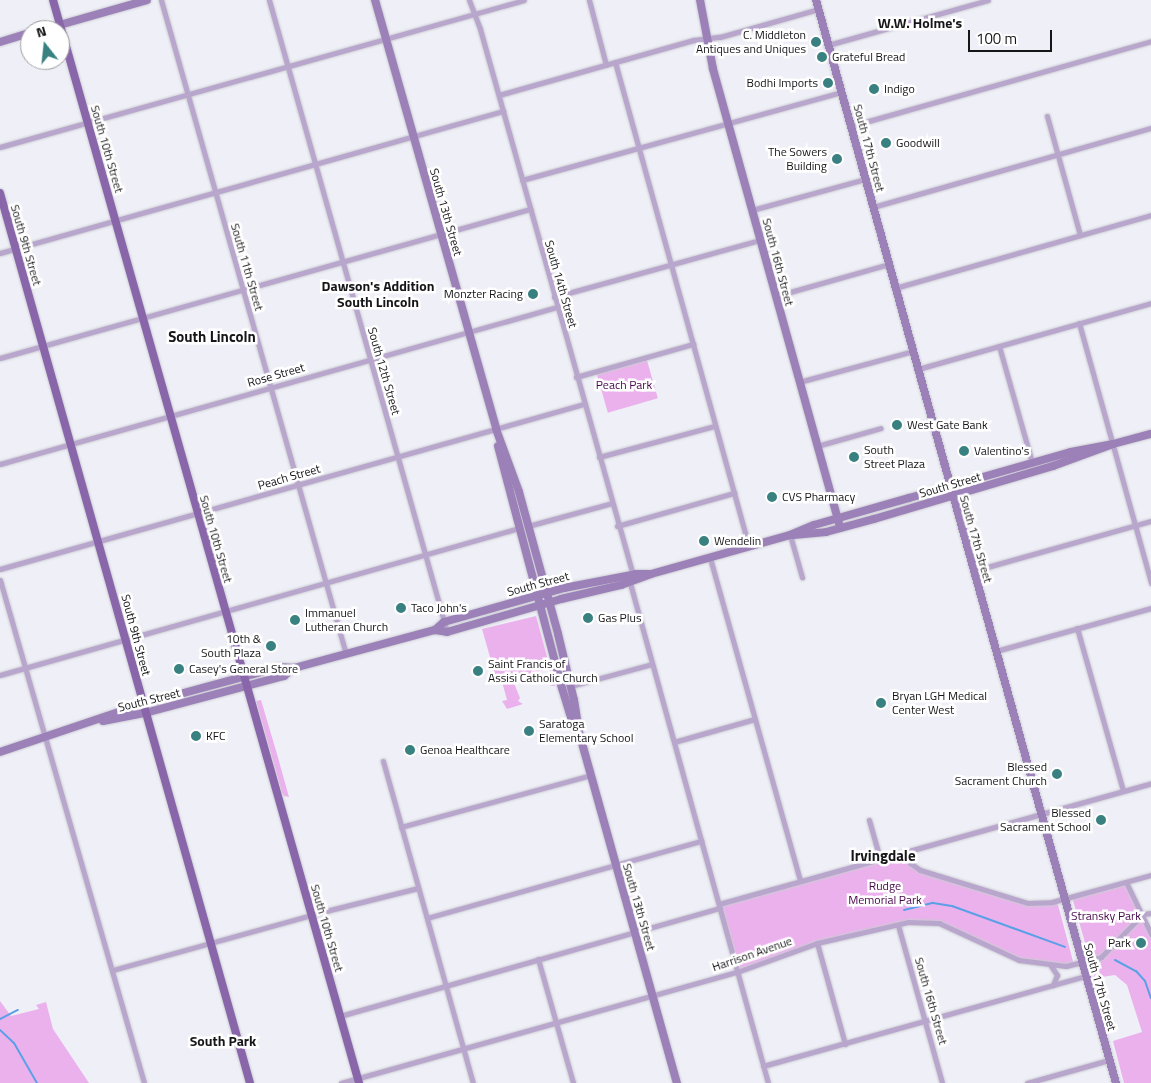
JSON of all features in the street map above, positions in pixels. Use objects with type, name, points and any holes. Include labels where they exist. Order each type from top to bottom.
[{"type":"main road","name":"South 10th Street","points":[[53,0],[59,20]]},
{"type":"main road","points":[[70,22],[147,0]]},
{"type":"main road","name":"South 13th Street","points":[[375,0],[496,429],[519,528],[570,712],[580,736]]},
{"type":"main road","name":"South 16th Street","points":[[700,0],[713,69],[840,528]]},
{"type":"main road","name":"South 17th Street","points":[[816,0],[1116,1083]]},
{"type":"main road","points":[[0,42],[20,36]]},
{"type":"main road","name":"South 10th Street","points":[[70,60],[358,1081]]},
{"type":"main road","name":"South 9th Street","points":[[0,193],[250,1083]]},
{"type":"main road","name":"South 13th Street","points":[[496,429],[519,492],[549,602],[570,686],[580,736],[677,1083]]},
{"type":"main road","name":"South Street","points":[[0,752],[94,722],[142,704],[279,667],[294,668],[436,630],[447,632],[540,604],[749,547],[950,486],[1072,452],[1151,434]]},
{"type":"main road","name":"South Street","points":[[790,535],[810,535],[840,528],[1062,464],[1113,444]]},
{"type":"main road","name":"South Street","points":[[436,630],[444,622],[538,595],[631,579]]},
{"type":"main road","name":"South Street","points":[[94,722],[145,713],[284,676],[294,668]]},
{"type":"street","name":"South 11th Street","points":[[161,0],[346,654]]},
{"type":"street","name":"South 12th Street","points":[[269,0],[447,632]]},
{"type":"street","name":"South 14th Street","points":[[469,0],[475,14],[503,111],[612,503],[652,664],[768,1083]]},
{"type":"street","points":[[0,147],[524,0]]},
{"type":"street","points":[[589,0],[606,65]]},
{"type":"street","points":[[828,45],[988,0]]},
{"type":"street","points":[[498,95],[694,40],[819,9]]},
{"type":"street","points":[[851,126],[1151,41]]},
{"type":"street","points":[[615,62],[749,547]]},
{"type":"street","points":[[522,180],[842,92]]},
{"type":"street","points":[[0,253],[503,111]]},
{"type":"street","points":[[1047,116],[1080,235]]},
{"type":"street","points":[[873,207],[1151,128]]},
{"type":"street","points":[[752,210],[865,179]]},
{"type":"street","points":[[0,358],[530,209]]},
{"type":"street","points":[[895,288],[1151,215]]},
{"type":"street","points":[[554,297],[760,240]]},
{"type":"street","points":[[776,296],[889,264]]},
{"type":"street","points":[[918,369],[1151,303]]},
{"type":"street","name":"Rose Street","points":[[0,464],[557,306]]},
{"type":"street","points":[[1079,323],[1151,583]]},
{"type":"street","points":[[576,377],[693,344]]},
{"type":"street","points":[[999,346],[1032,463]]},
{"type":"street","points":[[799,382],[913,351]]},
{"type":"street","name":"Peach Street","points":[[0,569],[584,404]]},
{"type":"street","points":[[599,457],[715,426]]},
{"type":"street","points":[[817,446],[881,428]]},
{"type":"street","points":[[618,526],[734,493]]},
{"type":"street","points":[[528,526],[612,503]]},
{"type":"street","points":[[974,571],[1151,521]]},
{"type":"street","points":[[0,675],[519,528]]},
{"type":"street","points":[[790,535],[802,577]]},
{"type":"street","points":[[710,558],[800,881]]},
{"type":"street","points":[[0,580],[144,1083]]},
{"type":"street","points":[[996,651],[1151,608]]},
{"type":"street","points":[[1077,628],[1123,790]]},
{"type":"street","points":[[570,686],[652,664]]},
{"type":"street","points":[[674,742],[755,719]]},
{"type":"street","points":[[383,760],[473,1083]]},
{"type":"street","points":[[401,827],[591,775]]},
{"type":"street","points":[[340,1016],[635,931],[800,881],[1151,783]]},
{"type":"street","points":[[869,820],[880,859]]},
{"type":"street","points":[[427,918],[701,841]]},
{"type":"street","points":[[906,852],[910,864],[920,870],[1028,903],[1045,903],[1064,899],[1151,875]]},
{"type":"street","points":[[1126,882],[1151,934]]},
{"type":"street","points":[[113,970],[210,942],[418,888]]},
{"type":"street","points":[[1143,914],[1151,913]]},
{"type":"street","name":"Harrison Avenue","points":[[341,1083],[358,1081],[464,1048],[737,972],[817,943],[915,921],[939,923],[954,928],[1006,955],[1051,966],[1066,966],[1082,963],[1106,954],[1143,914]]},
{"type":"street","name":"South 16th Street","points":[[898,925],[942,1083]]},
{"type":"street","points":[[817,943],[845,1044]]},
{"type":"street","points":[[538,959],[573,1083]]},
{"type":"street","points":[[1051,966],[1057,975],[1053,985]]},
{"type":"street","points":[[763,1066],[1086,976]]},
{"type":"street","points":[[1027,1083],[1109,1060]]},
{"type":"green space","name":"Peach Park","points":[[646,357],[658,398],[608,413],[596,371]]},
{"type":"green space","points":[[536,616],[555,686],[550,686],[553,684],[549,669],[512,678],[520,698],[518,701],[523,704],[507,709],[502,701],[507,700],[501,678],[496,678],[482,629]]},
{"type":"green space","points":[[261,700],[289,797],[284,796],[282,793],[256,701]]},
{"type":"green space","name":"Rudge Memorial Park","points":[[906,852],[914,867],[1028,903],[1057,901],[1074,965],[1019,960],[966,934],[927,921],[836,938],[737,972],[719,904]]},
{"type":"green space","name":"Stransky Park","points":[[1126,882],[1151,934],[1151,1083],[1124,1083],[1113,1041],[1142,1032],[1127,985],[1115,975],[1095,978],[1072,897]]},
{"type":"green space","points":[[0,1001],[11,1016],[39,1009],[36,1005],[46,1002],[53,1029],[89,1083],[0,1083]]},
{"type":"waterway","points":[[904,910],[933,903],[952,906],[1065,947]]},
{"type":"waterway","points":[[1115,960],[1136,971],[1145,981],[1151,998]]},
{"type":"waterway","points":[[0,1019],[18,1010]]},
{"type":"waterway","points":[[0,1030],[14,1043],[37,1083]]},
{"type":"place","name":"C. Middleton Antiques and Uniques","points":[[816,42]]},
{"type":"place","name":"Grateful Bread","points":[[822,57]]},
{"type":"place","name":"Bodhi Imports","points":[[828,83]]},
{"type":"place","name":"Indigo","points":[[874,89]]},
{"type":"place","name":"Goodwill","points":[[886,143]]},
{"type":"place","name":"The Sowers Building","points":[[837,159]]},
{"type":"place","name":"Monzter Racing","points":[[533,294]]},
{"type":"place","name":"West Gate Bank","points":[[897,425]]},
{"type":"place","name":"Valentino's","points":[[964,451]]},
{"type":"place","name":"South Street Plaza","points":[[854,457]]},
{"type":"place","name":"CVS Pharmacy","points":[[772,497]]},
{"type":"place","name":"Wendelin","points":[[704,541]]},
{"type":"place","name":"Taco John's","points":[[401,608]]},
{"type":"place","name":"Gas Plus","points":[[588,618]]},
{"type":"place","name":"Immanuel Lutheran Church","points":[[295,620]]},
{"type":"place","name":"10th & South Plaza","points":[[271,646]]},
{"type":"place","name":"Casey's General Store","points":[[179,669]]},
{"type":"place","name":"Saint Francis of Assisi Catholic Church","points":[[478,671]]},
{"type":"place","name":"Bryan LGH Medical Center West","points":[[881,703]]},
{"type":"place","name":"Saratoga Elementary School","points":[[529,731]]},
{"type":"place","name":"KFC","points":[[196,736]]},
{"type":"place","name":"Genoa Healthcare","points":[[410,750]]},
{"type":"place","name":"Blessed Sacrament Church","points":[[1057,774]]},
{"type":"place","name":"Blessed Sacrament School","points":[[1101,820]]},
{"type":"place","name":"Park","points":[[1141,943]]},
{"type":"district","name":"W.W. Holme's","points":[[920,23]]},
{"type":"district","name":"Dawson's Addition South Lincoln","points":[[378,294]]},
{"type":"district","name":"South Lincoln","points":[[212,337]]},
{"type":"district","name":"Irvingdale","points":[[883,856]]},
{"type":"district","name":"South Park","points":[[223,1041]]}]
